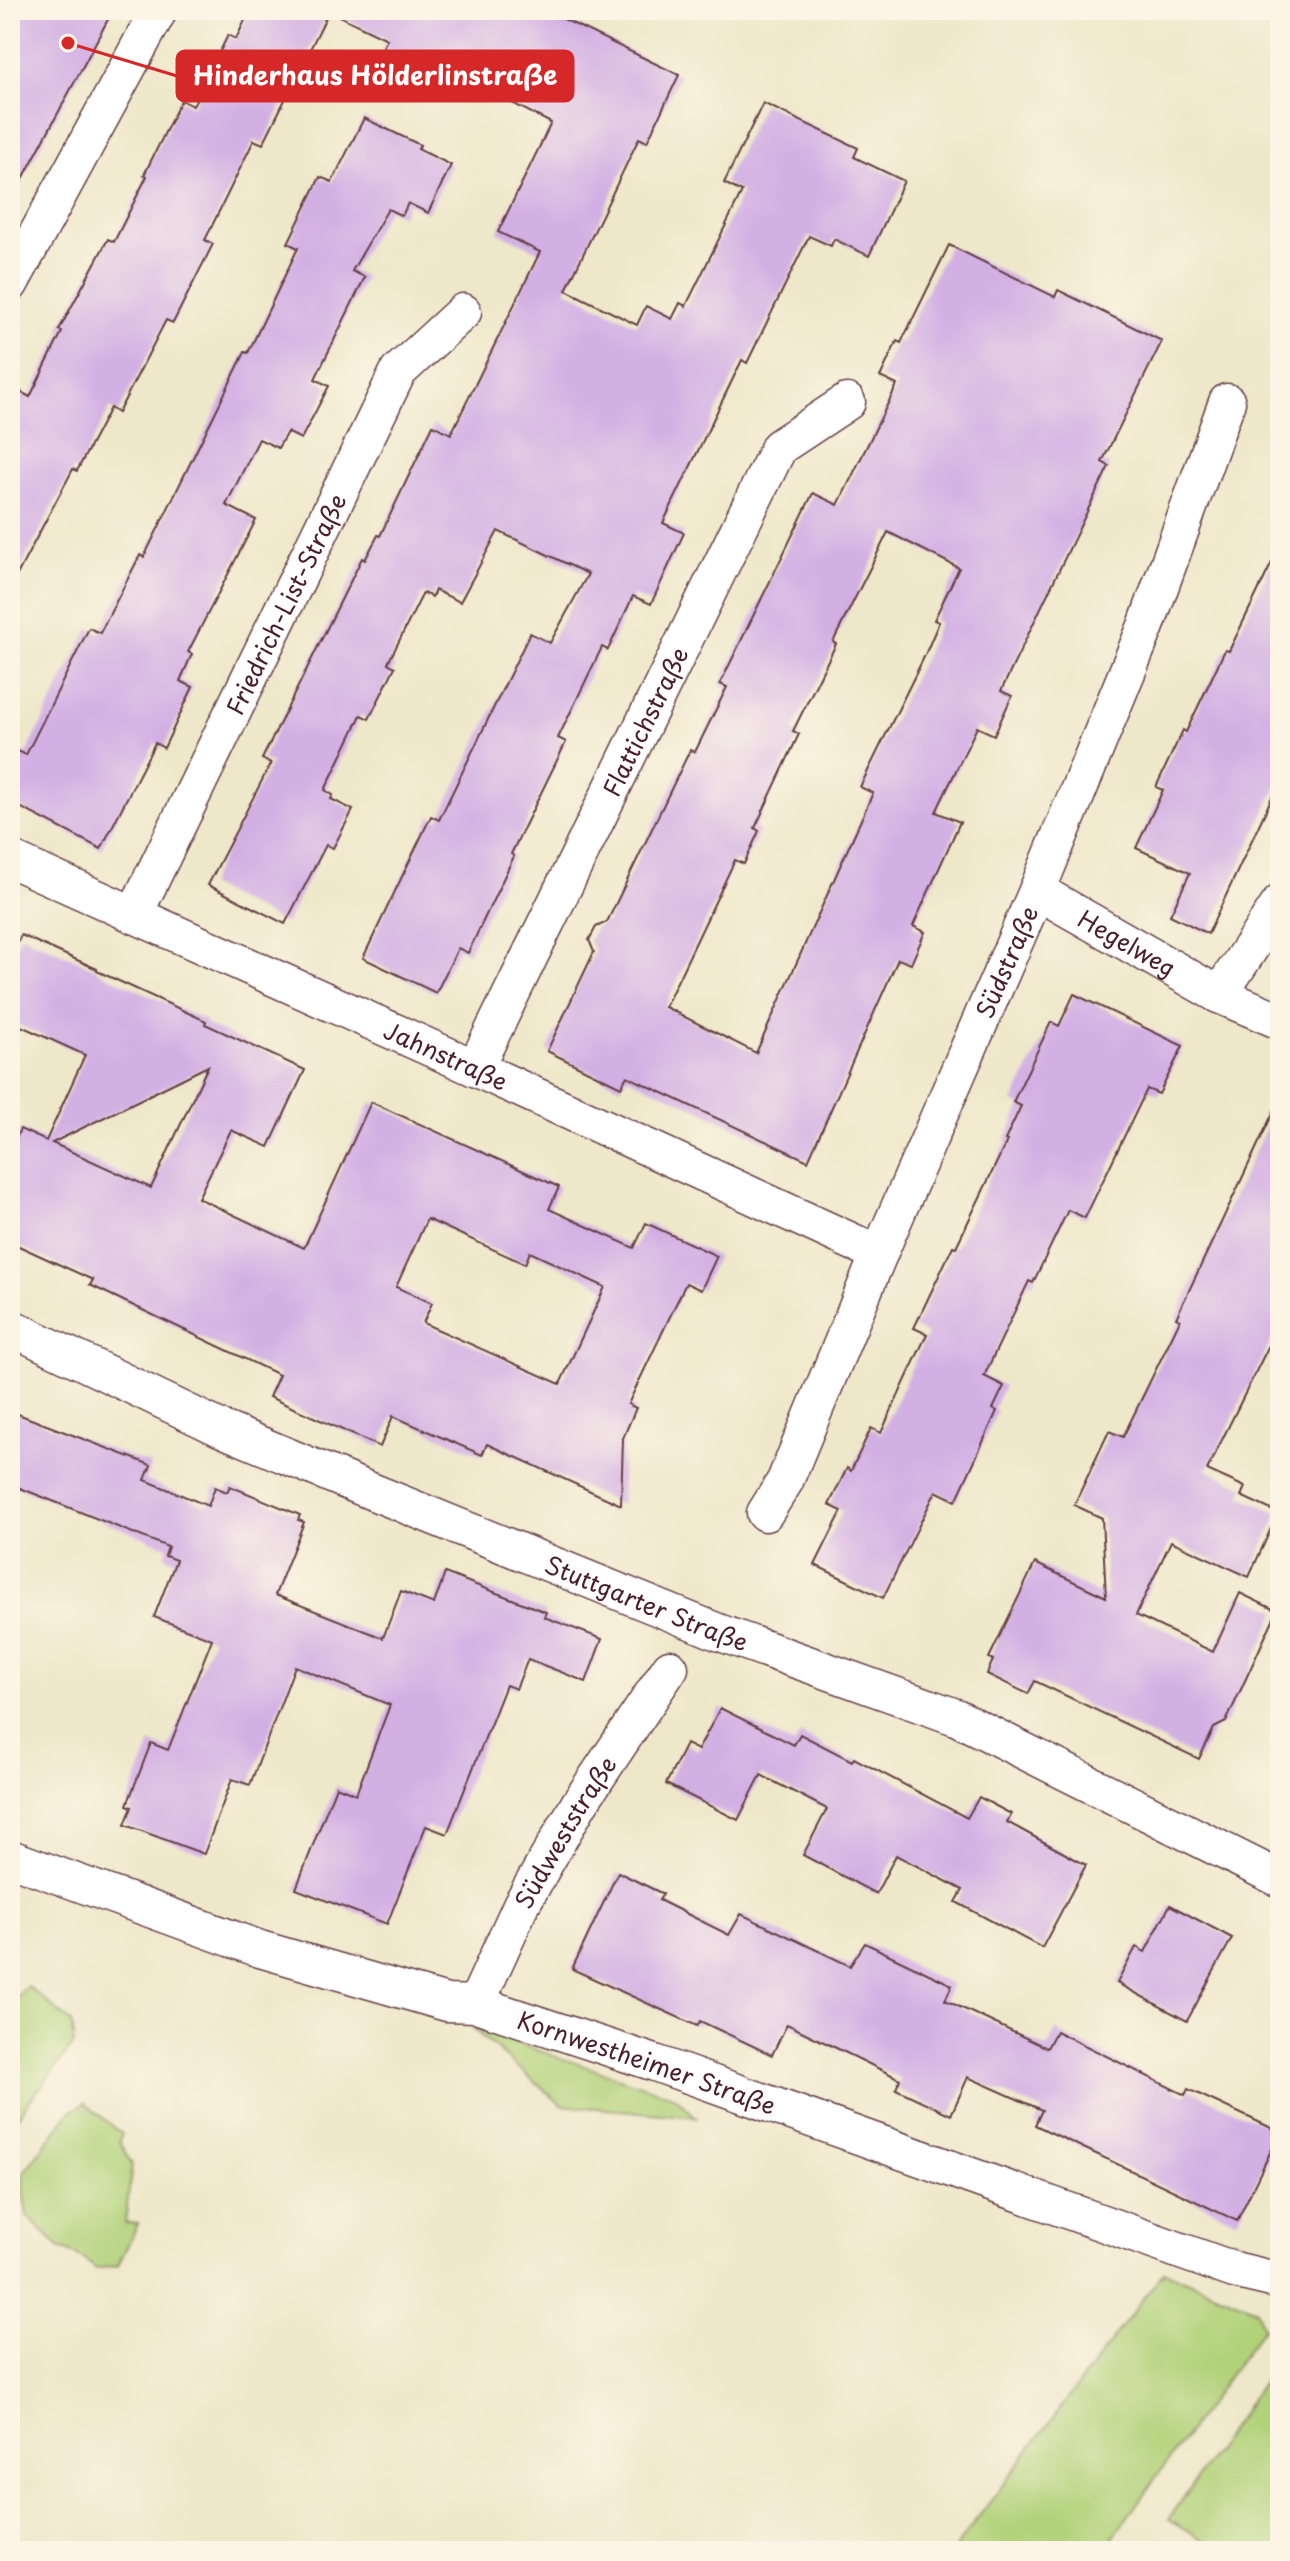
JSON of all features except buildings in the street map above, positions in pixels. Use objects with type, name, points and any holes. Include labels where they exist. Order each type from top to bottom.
[{"type":"street","points":[[10,284],[159,10]]},
{"type":"street","name":"Friedrich-List-Straße","points":[[134,915],[398,372],[463,312]]},
{"type":"street","name":"Flattichstraße","points":[[475,1068],[779,447],[847,402]]},
{"type":"street","name":"Südstraße","points":[[765,1513],[785,1481],[879,1254],[1037,891],[1146,626],[1227,402]]},
{"type":"street","name":"Jahnstraße","points":[[10,859],[879,1254]]},
{"type":"street","name":"Hegelweg","points":[[1037,891],[1219,995],[1280,1021]]},
{"type":"street","points":[[1219,995],[1280,903]]},
{"type":"street","name":"Stuttgarter Straße","points":[[10,1327],[220,1428],[342,1479],[718,1632],[956,1717],[1276,1867]]},
{"type":"street","name":"Südweststraße","points":[[476,2004],[521,1905],[579,1804],[670,1668]]},
{"type":"street","name":"Kornwestheimer Straße","points":[[10,1858],[260,1949],[447,2003],[476,2004],[655,2063],[1234,2270],[1280,2281]]},
{"type":"green space","points":[[27,1986],[71,2022],[74,2044],[17,2117],[10,2063],[10,2005]]},
{"type":"green space","points":[[472,2028],[676,2097],[696,2117],[562,2105]]},
{"type":"green space","points":[[85,2103],[122,2134],[119,2142],[132,2165],[125,2223],[138,2224],[118,2265],[96,2269],[80,2256],[60,2248],[27,2216],[23,2192],[24,2172],[70,2112]]},
{"type":"green space","points":[[1164,2271],[1256,2309],[1263,2328],[1103,2551],[953,2551]]},
{"type":"green space","points":[[1280,2357],[1280,2551],[1223,2551],[1169,2519]]},
{"type":"place","name":"Hinderhaus Hölderlinstraße","points":[[68,43]]}]
